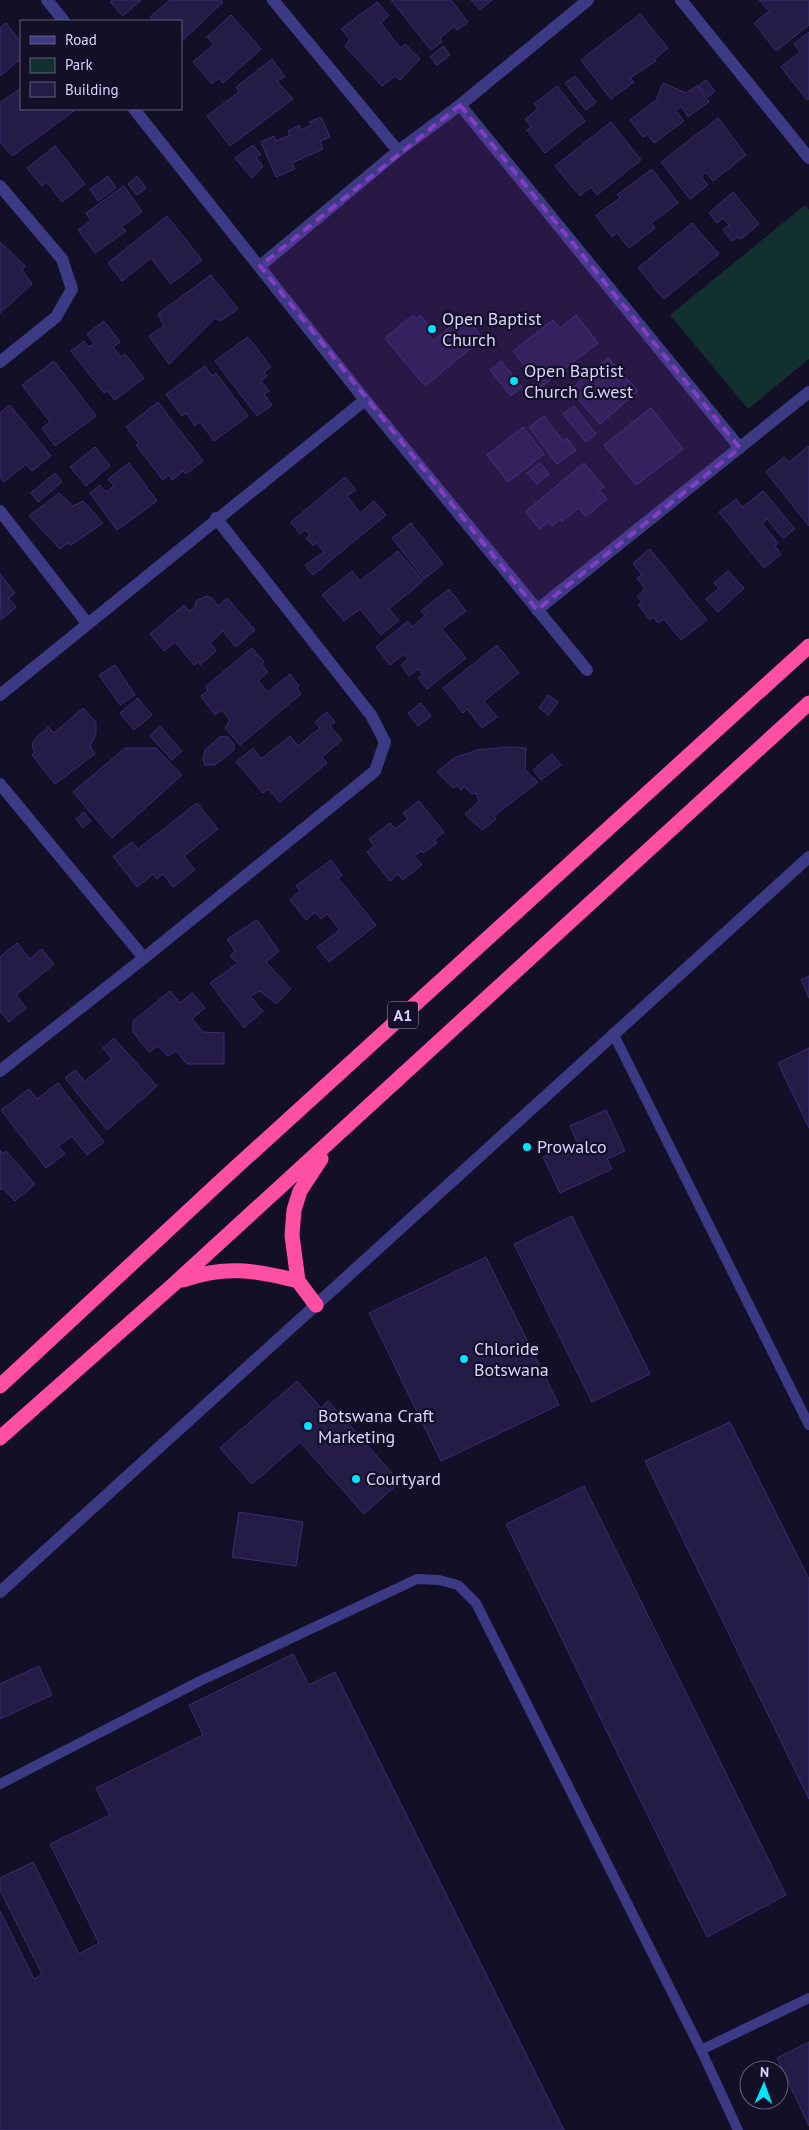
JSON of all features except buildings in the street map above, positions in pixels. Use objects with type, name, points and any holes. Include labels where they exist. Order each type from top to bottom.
[{"type":"highway","name":"A1","points":[[0,1386],[230,1172],[809,646]]},
{"type":"highway","name":"A1","points":[[0,1438],[174,1284],[809,703]]},
{"type":"highway","points":[[316,1305],[298,1281],[292,1234],[294,1210],[300,1191],[315,1166],[352,1122]]},
{"type":"highway","points":[[174,1284],[200,1274],[221,1270],[266,1272],[298,1281]]},
{"type":"street","points":[[47,0],[63,20]]},
{"type":"street","points":[[273,0],[398,151]]},
{"type":"street","points":[[260,266],[398,151],[460,104],[588,0]]},
{"type":"street","points":[[681,0],[809,158]]},
{"type":"street","points":[[460,104],[740,448]]},
{"type":"street","points":[[135,110],[365,400],[587,670]]},
{"type":"street","points":[[0,186],[62,259],[72,289],[56,317],[0,362]]},
{"type":"street","points":[[537,610],[809,392]]},
{"type":"street","points":[[0,695],[216,518],[365,400]]},
{"type":"street","points":[[0,512],[87,623]]},
{"type":"street","points":[[0,1071],[144,958],[375,771],[385,742],[371,715],[216,518]]},
{"type":"street","points":[[0,784],[144,958]]},
{"type":"street","points":[[0,1592],[613,1033],[809,857]]},
{"type":"lane","points":[[613,1033],[809,1424]]},
{"type":"lane","points":[[0,1784],[200,1681],[417,1579],[439,1580],[458,1585],[476,1603],[701,2050],[738,2130]]},
{"type":"lane","points":[[701,2050],[809,1998]]},
{"type":"highlighted area","points":[[460,105],[740,448],[537,610],[260,266]]},
{"type":"green space","points":[[805,205],[809,210],[809,359],[748,409],[670,315]]},
{"type":"place","name":"Open Baptist Church","points":[[432,329]]},
{"type":"place","name":"Open Baptist Church G.west","points":[[514,381]]},
{"type":"place","name":"Prowalco","points":[[527,1147]]},
{"type":"place","name":"Chloride Botswana","points":[[464,1359]]},
{"type":"place","name":"Botswana Craft Marketing","points":[[308,1426]]},
{"type":"place","name":"Courtyard","points":[[356,1479]]}]
